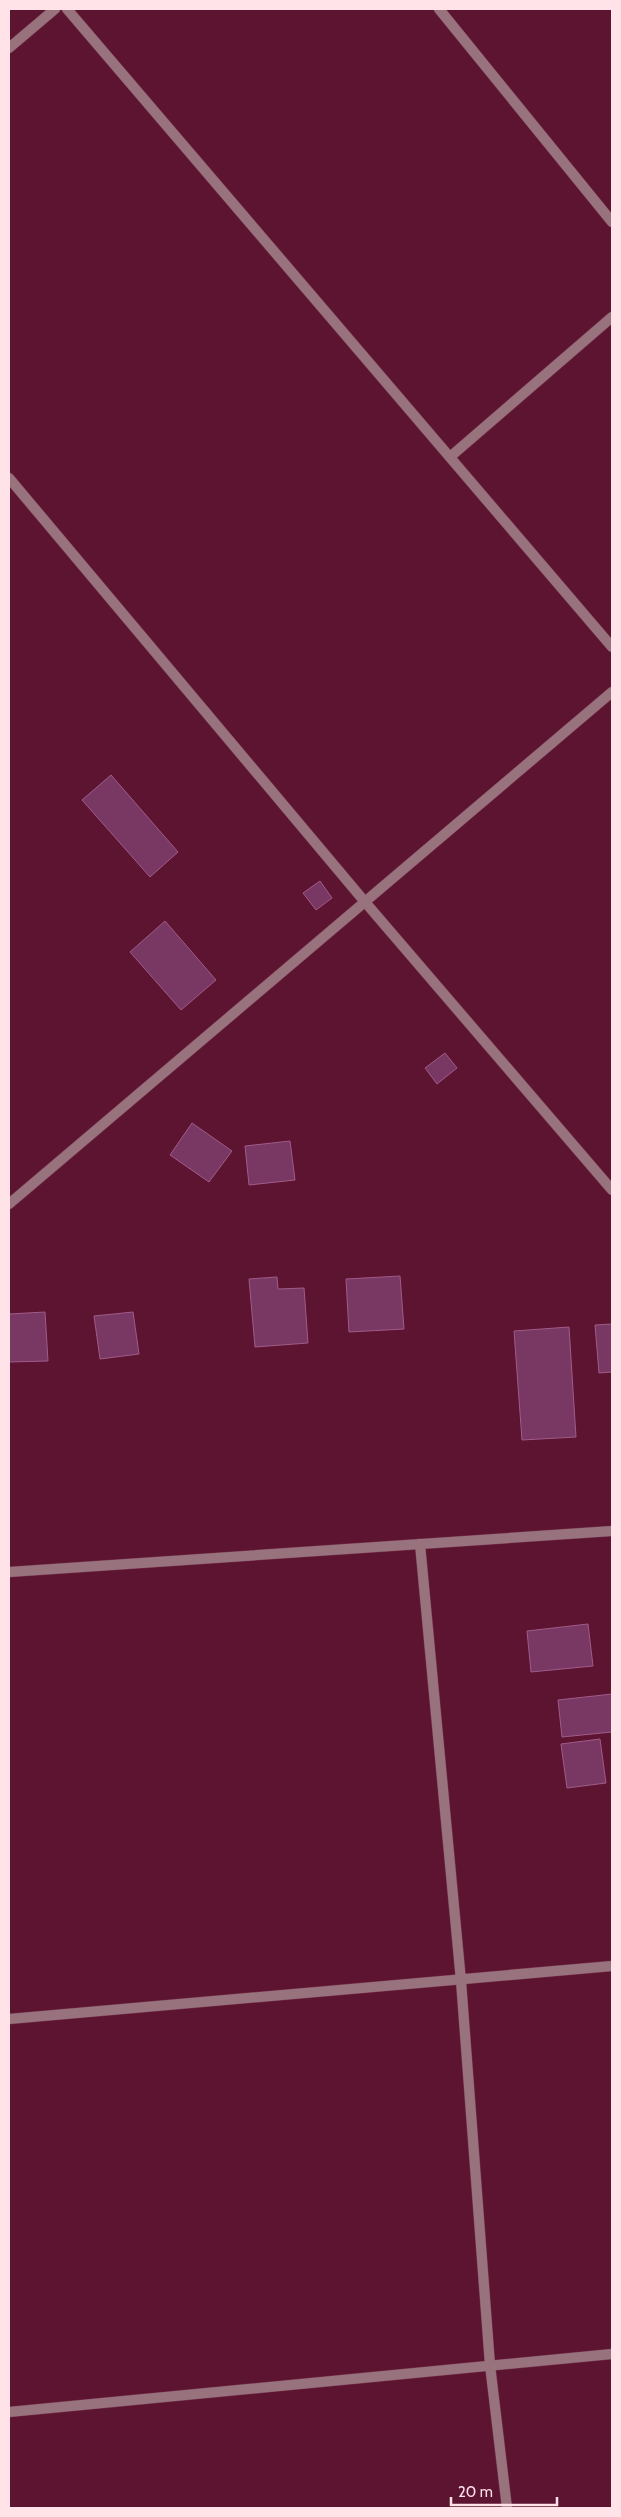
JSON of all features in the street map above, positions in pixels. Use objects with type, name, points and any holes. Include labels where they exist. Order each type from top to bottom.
[{"type":"street","points":[[9,48],[55,9]]},
{"type":"street","points":[[67,9],[612,647]]},
{"type":"street","points":[[439,9],[612,222]]},
{"type":"street","points":[[450,457],[612,316]]},
{"type":"street","points":[[9,478],[364,902],[612,1190]]},
{"type":"street","points":[[9,1204],[612,692]]},
{"type":"street","points":[[9,1572],[612,1531]]},
{"type":"street","points":[[420,1544],[461,1981],[490,2366],[507,2508]]},
{"type":"street","points":[[9,2019],[461,1981],[612,1966]]},
{"type":"street","points":[[9,2412],[612,2354]]},
{"type":"building","points":[[111,775],[178,852],[150,877],[82,800]]},
{"type":"building","points":[[320,881],[332,898],[316,910],[303,893]]},
{"type":"building","points":[[165,921],[216,980],[181,1010],[130,952]]},
{"type":"building","points":[[445,1053],[457,1068],[437,1084],[425,1068]]},
{"type":"building","points":[[192,1123],[232,1151],[209,1182],[170,1155]]},
{"type":"building","points":[[290,1141],[295,1180],[249,1185],[245,1146]]},
{"type":"building","points":[[400,1276],[404,1329],[349,1332],[346,1279]]},
{"type":"building","points":[[277,1277],[278,1289],[304,1288],[308,1343],[255,1347],[249,1279]]},
{"type":"building","points":[[45,1312],[48,1361],[9,1362],[9,1314]]},
{"type":"building","points":[[133,1312],[139,1354],[100,1359],[94,1316]]},
{"type":"building","points":[[612,1324],[612,1372],[599,1373],[595,1325]]},
{"type":"building","points":[[569,1327],[576,1437],[522,1440],[514,1331]]},
{"type":"building","points":[[588,1624],[593,1666],[531,1672],[527,1631]]},
{"type":"building","points":[[612,1694],[612,1732],[562,1737],[558,1700]]},
{"type":"building","points":[[600,1739],[606,1783],[567,1788],[561,1744]]}]
